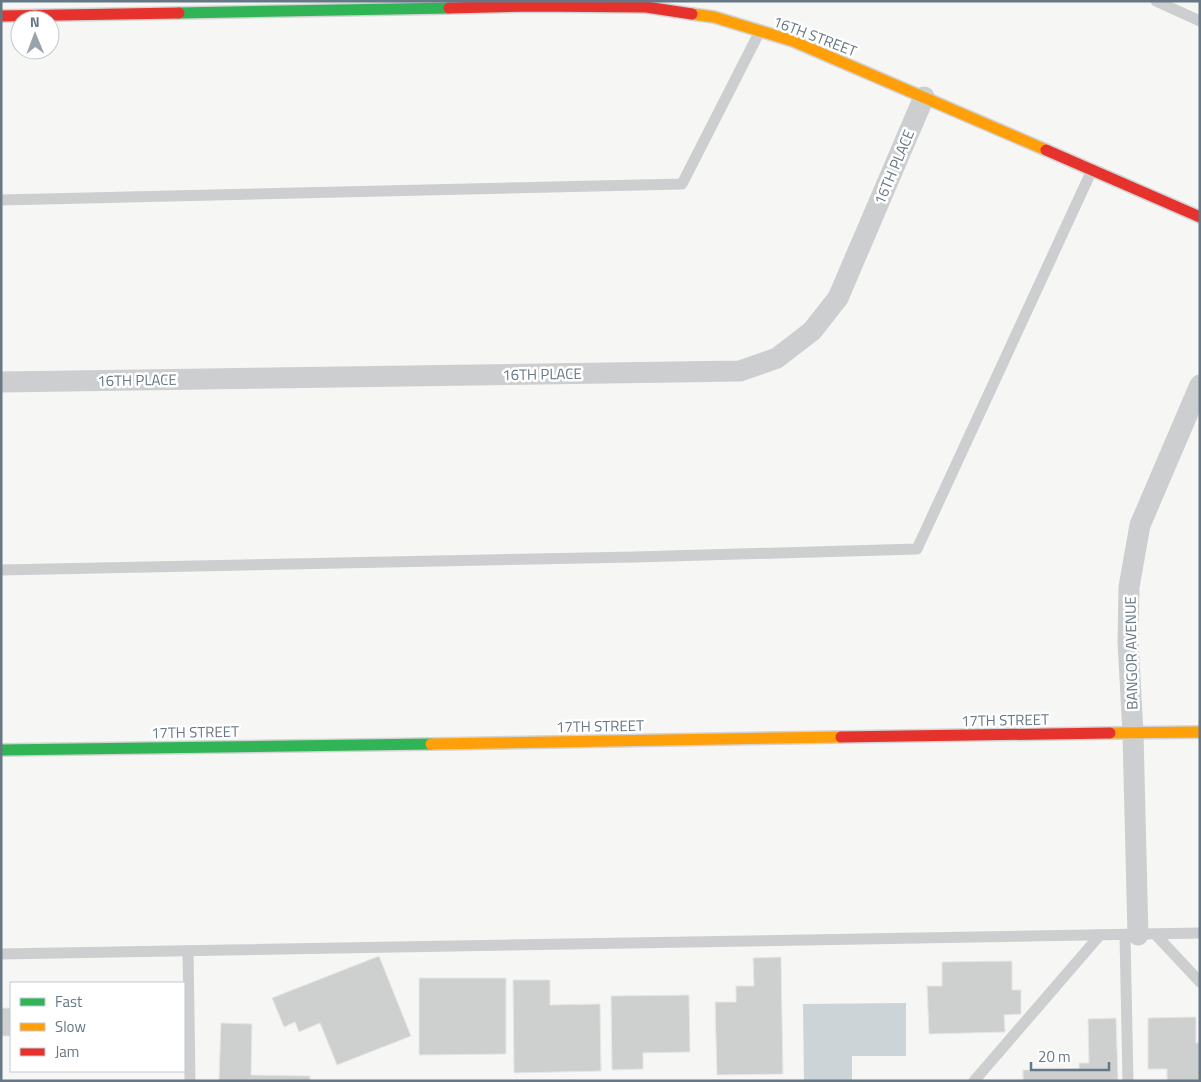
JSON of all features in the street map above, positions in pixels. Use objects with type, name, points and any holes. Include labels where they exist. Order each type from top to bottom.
[{"type":"street","name":"16TH STREET","points":[[1,16],[519,6],[646,7],[714,17],[794,41],[1200,217]]},
{"type":"street","name":"16TH PLACE","points":[[1,382],[740,371],[777,358],[812,331],[838,298],[924,98]]},
{"type":"street","name":"BANGOR AVENUE","points":[[1139,934],[1133,733],[1128,642],[1129,587],[1140,524],[1200,385]]},
{"type":"street","name":"17TH STREET","points":[[1,750],[1200,732]]},
{"type":"lane","points":[[1156,1],[1200,20]]},
{"type":"lane","points":[[1,200],[682,184],[760,31]]},
{"type":"lane","points":[[1,570],[625,558],[917,549],[1092,170]]},
{"type":"lane","points":[[1,954],[1200,933]]},
{"type":"lane","points":[[1139,934],[1200,982]]},
{"type":"lane","points":[[1128,1081],[1139,934]]},
{"type":"lane","points":[[974,1081],[1100,935]]},
{"type":"lane","points":[[188,951],[190,1081]]},
{"type":"shaded area","points":[[906,1003],[906,1056],[852,1056],[852,1081],[804,1081],[803,1004]]},
{"type":"building","points":[[379,956],[411,1036],[337,1065],[320,1023],[299,1032],[295,1022],[284,1027],[272,998]]},
{"type":"building","points":[[781,957],[783,1074],[717,1075],[715,1002],[736,1002],[736,986],[754,986],[753,958]]},
{"type":"building","points":[[1012,961],[1012,990],[1021,990],[1021,1014],[1004,1015],[1005,1032],[929,1034],[927,986],[942,986],[942,962]]},
{"type":"building","points":[[419,978],[506,978],[506,1054],[419,1055]]},
{"type":"building","points":[[513,980],[550,980],[550,1005],[600,1004],[601,1071],[514,1073]]},
{"type":"building","points":[[689,995],[690,1052],[643,1053],[643,1069],[612,1070],[611,996]]},
{"type":"building","points":[[1,1008],[10,1008],[10,1036],[1,1036]]},
{"type":"building","points":[[1196,1017],[1196,1043],[1200,1043],[1200,1081],[1167,1081],[1167,1069],[1148,1069],[1148,1018]]},
{"type":"building","points":[[1116,1018],[1118,1081],[1023,1081],[1023,1070],[1079,1069],[1079,1063],[1089,1063],[1088,1019]]},
{"type":"building","points":[[221,1023],[252,1024],[251,1075],[310,1076],[310,1081],[219,1081]]},
{"type":"traffic: fast","points":[[179,13],[449,8]]},
{"type":"traffic: fast","points":[[1,750],[431,744]]},
{"type":"traffic: slow","points":[[692,14],[714,17],[793,41],[1046,150]]},
{"type":"traffic: slow","points":[[1110,733],[1200,732]]},
{"type":"traffic: slow","points":[[431,744],[841,737]]},
{"type":"traffic: jam","points":[[449,8],[529,6],[646,7],[692,14]]},
{"type":"traffic: jam","points":[[1,16],[179,13]]},
{"type":"traffic: jam","points":[[1046,150],[1200,217]]},
{"type":"traffic: jam","points":[[841,737],[1110,733]]}]
